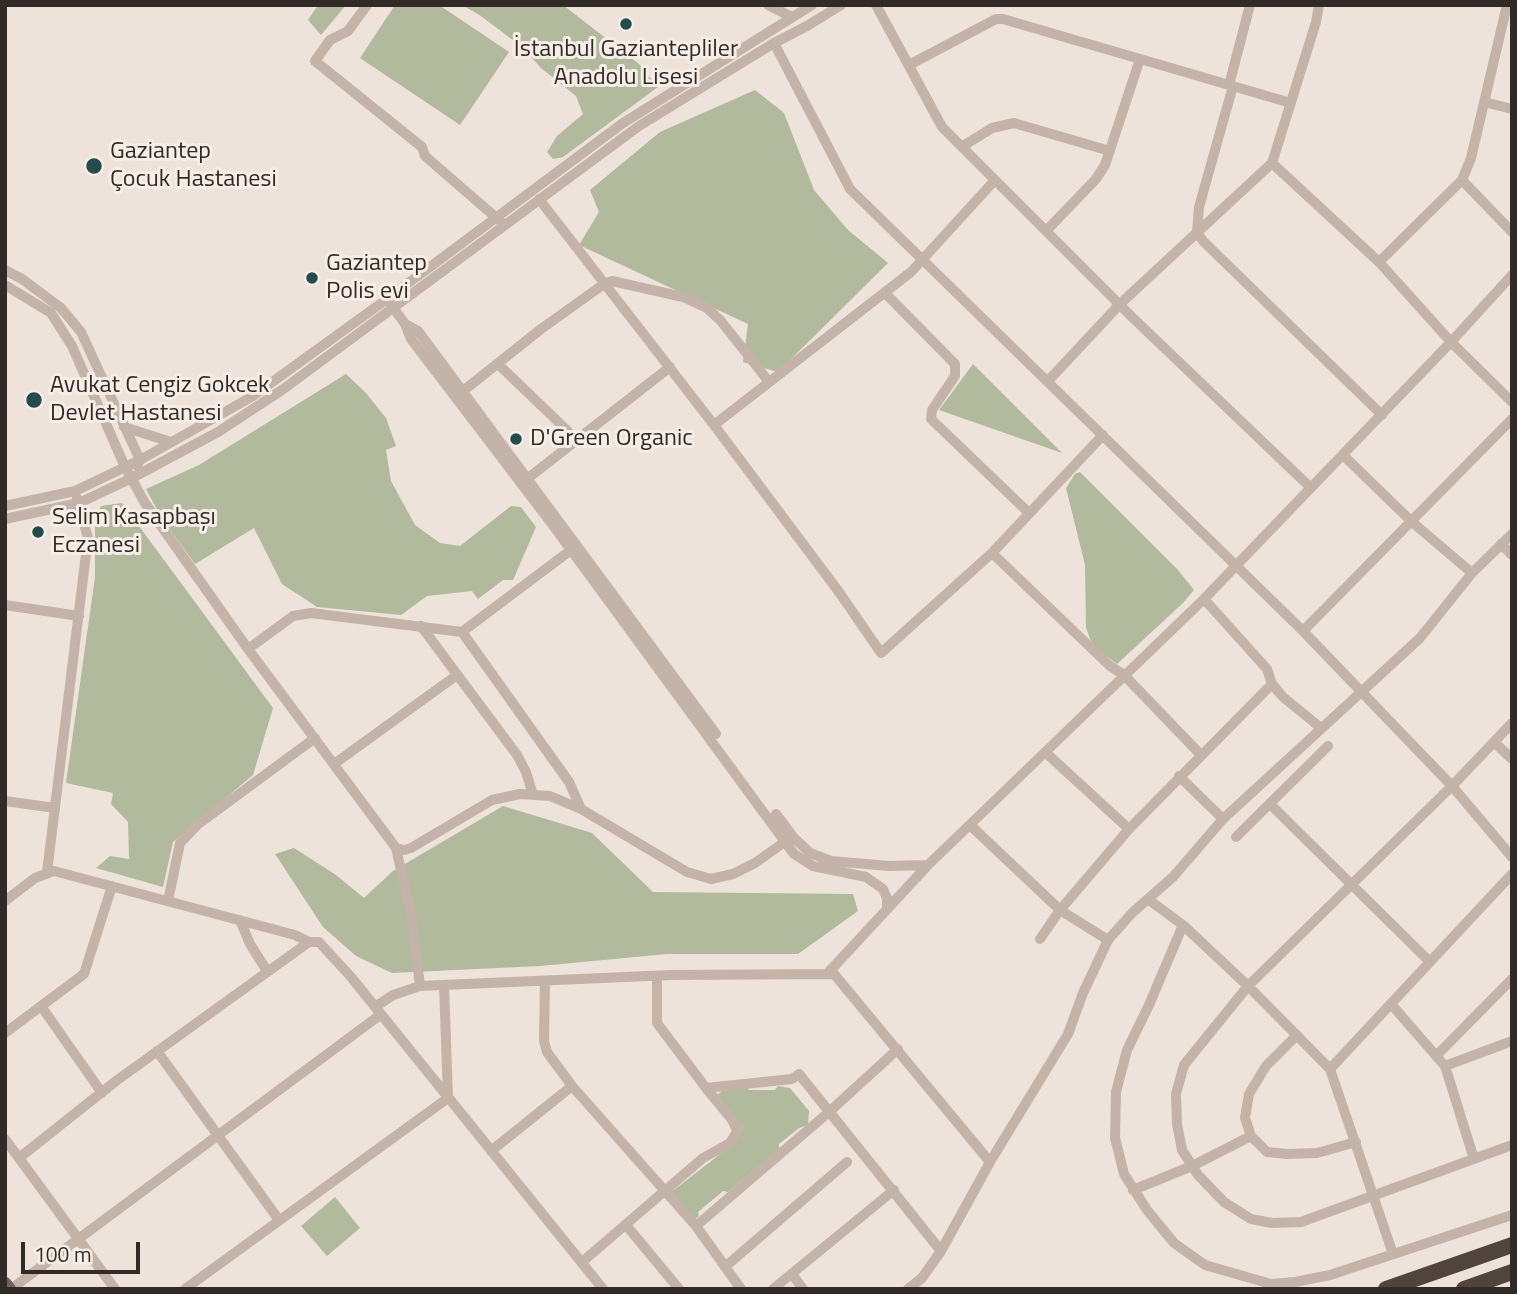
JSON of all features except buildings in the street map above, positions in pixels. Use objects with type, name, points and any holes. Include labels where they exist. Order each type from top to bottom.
[{"type":"highway","points":[[1386,1289],[1512,1245]]},
{"type":"highway","points":[[1464,1289],[1512,1272]]},
{"type":"main road","points":[[5,1284],[10,1289]]},
{"type":"street","points":[[367,5],[348,31],[330,40],[314,61],[422,147],[425,156],[500,222]]},
{"type":"street","points":[[768,5],[792,18]]},
{"type":"street","points":[[5,519],[79,503],[132,478],[250,412],[500,222],[623,122],[812,5]]},
{"type":"street","points":[[500,222],[539,199],[649,119],[841,5]]},
{"type":"street","points":[[877,5],[942,127],[1311,488]]},
{"type":"street","points":[[1250,5],[1199,207],[1197,233],[1382,415]]},
{"type":"street","points":[[1048,381],[1120,304],[1272,163],[1319,5]]},
{"type":"street","points":[[1379,262],[1462,180],[1471,158],[1507,5]]},
{"type":"street","points":[[909,65],[996,19],[1291,103]]},
{"type":"street","points":[[774,43],[850,189],[1303,631],[1452,786],[1512,858]]},
{"type":"street","points":[[1046,231],[1096,179],[1110,152],[1140,59]]},
{"type":"street","points":[[1484,102],[1512,109]]},
{"type":"street","points":[[962,146],[998,125],[1014,123],[1110,152]]},
{"type":"street","points":[[1272,163],[1379,262],[1451,342],[1512,402]]},
{"type":"street","points":[[714,425],[911,272],[995,180]]},
{"type":"street","points":[[1462,180],[1512,232]]},
{"type":"street","points":[[539,199],[714,425],[839,592],[881,653],[992,553],[1103,435]]},
{"type":"street","points":[[5,270],[61,308],[81,332],[140,460],[132,478]]},
{"type":"street","points":[[827,974],[928,865],[1204,599],[1382,415],[1512,275]]},
{"type":"street","points":[[463,391],[604,284],[615,282],[683,296],[699,303],[721,321],[769,382]]},
{"type":"street","points":[[5,285],[51,313],[72,346],[125,467],[145,503],[248,649],[396,848],[412,919],[420,986]]},
{"type":"street","points":[[885,293],[955,364],[955,376],[932,410],[930,416],[933,422],[1029,513]]},
{"type":"street","points":[[391,304],[405,324],[411,339],[794,838],[810,853],[840,862],[889,866],[928,865]]},
{"type":"street","points":[[5,506],[75,491],[140,460],[262,389],[391,304]]},
{"type":"street","points":[[405,324],[418,331],[463,391],[794,854],[813,866],[866,877],[883,889],[887,898],[887,909]]},
{"type":"street","points":[[498,364],[576,439]]},
{"type":"street","points":[[527,479],[670,367]]},
{"type":"street","points":[[1303,631],[1512,419]]},
{"type":"street","points":[[124,426],[171,442]]},
{"type":"street","points":[[1343,455],[1412,522],[1472,573]]},
{"type":"street","points":[[47,872],[88,538],[75,491]]},
{"type":"street","points":[[908,1289],[922,1278],[941,1251],[990,1162],[1069,1034],[1083,993],[1108,940],[1132,913],[1173,877],[1223,819],[1420,638],[1472,573],[1512,534]]},
{"type":"street","points":[[1501,544],[1512,555]]},
{"type":"street","points":[[248,649],[293,616],[311,612],[462,632],[574,548]]},
{"type":"street","points":[[992,553],[1110,666],[1124,676],[1200,755]]},
{"type":"street","points":[[1204,599],[1267,669],[1272,684],[1283,697],[1321,727]]},
{"type":"street","points":[[5,605],[79,616]]},
{"type":"street","points":[[421,626],[517,755],[533,795]]},
{"type":"street","points":[[462,632],[569,782],[581,809]]},
{"type":"street","points":[[334,764],[457,675]]},
{"type":"street","points":[[1040,939],[1060,909],[1129,829],[1272,684]]},
{"type":"street","points":[[1512,723],[1452,786],[1248,986],[1184,1065],[1176,1094],[1177,1124],[1182,1150],[1198,1175],[1224,1202],[1251,1219],[1272,1223],[1301,1222],[1512,1145]]},
{"type":"street","points":[[167,901],[180,843],[197,825],[315,738]]},
{"type":"street","points":[[1494,742],[1512,759]]},
{"type":"street","points":[[1236,837],[1328,746]]},
{"type":"street","points":[[1045,752],[1129,829]]},
{"type":"street","points":[[1179,776],[1223,819]]},
{"type":"street","points":[[396,848],[411,848],[492,800],[520,794],[550,796],[581,809],[687,872],[711,878],[733,874],[755,863],[786,841]]},
{"type":"street","points":[[5,801],[55,808]]},
{"type":"street","points":[[1270,805],[1430,962]]},
{"type":"street","points":[[970,825],[1060,909],[1108,940]]},
{"type":"street","points":[[5,901],[35,878],[54,871],[295,935],[309,942],[319,942],[351,977],[603,1289]]},
{"type":"street","points":[[1330,1069],[1512,874]]},
{"type":"street","points":[[5,1033],[88,969],[112,886]]},
{"type":"street","points":[[1149,900],[1183,925],[1330,1069],[1393,1254]]},
{"type":"street","points":[[240,920],[250,944],[267,971]]},
{"type":"street","points":[[1183,925],[1127,1050],[1116,1092],[1115,1138],[1124,1174],[1147,1210],[1174,1243],[1205,1265],[1271,1284],[1295,1282],[1330,1275],[1512,1214]]},
{"type":"street","points":[[19,1158],[156,1051],[309,942]]},
{"type":"street","points":[[10,1289],[219,1136],[377,1011],[393,995],[420,986],[657,976],[834,974],[990,1162]]},
{"type":"street","points":[[582,1262],[703,1158],[730,1143],[738,1128],[657,1023],[657,976]]},
{"type":"street","points":[[1436,1056],[1512,979]]},
{"type":"street","points":[[545,981],[544,1041],[547,1052],[572,1086],[696,1226],[741,1289]]},
{"type":"street","points":[[444,985],[448,1098]]},
{"type":"street","points":[[1391,1004],[1445,1066],[1474,1159]]},
{"type":"street","points":[[41,1006],[102,1093]]},
{"type":"street","points":[[1297,1035],[1266,1066],[1249,1094],[1245,1118],[1251,1136],[1267,1152],[1287,1154],[1317,1153],[1356,1142]]},
{"type":"street","points":[[1445,1066],[1512,1041]]},
{"type":"street","points":[[696,1226],[898,1049]]},
{"type":"street","points":[[156,1051],[279,1220]]},
{"type":"street","points":[[706,1088],[792,1079],[799,1074],[941,1251]]},
{"type":"street","points":[[491,1151],[572,1086]]},
{"type":"street","points":[[185,1289],[448,1098]]},
{"type":"street","points":[[1133,1190],[1192,1166],[1251,1136]]},
{"type":"street","points":[[5,1139],[115,1289]]},
{"type":"street","points":[[726,1266],[847,1162]]},
{"type":"street","points":[[773,1289],[894,1190]]},
{"type":"street","points":[[626,1225],[679,1289]]},
{"type":"street","points":[[792,1274],[803,1289]]},
{"type":"green space","points":[[318,5],[346,5],[321,35],[308,20]]},
{"type":"green space","points":[[395,5],[439,5],[509,52],[460,125],[360,58]]},
{"type":"green space","points":[[462,5],[563,5],[639,64],[658,87],[563,157],[553,159],[547,152],[557,136],[583,114],[576,96],[541,68],[522,47]]},
{"type":"green space","points":[[755,90],[784,113],[814,190],[848,230],[888,263],[778,372],[743,362],[748,324],[579,245],[599,212],[590,190],[660,132]]},
{"type":"green space","points":[[973,364],[1062,453],[939,410]]},
{"type":"green space","points":[[346,374],[386,418],[396,446],[386,450],[391,481],[415,525],[440,543],[460,546],[511,506],[521,507],[536,527],[513,580],[503,580],[478,599],[472,591],[427,596],[401,615],[317,607],[282,584],[254,528],[195,564],[161,517],[146,489],[199,465]]},
{"type":"green space","points":[[1080,472],[1178,570],[1194,590],[1117,664],[1093,646],[1086,628],[1085,565],[1066,488],[1075,474]]},
{"type":"green space","points":[[122,503],[273,708],[253,775],[173,842],[163,887],[96,868],[110,856],[129,859],[128,822],[111,804],[113,793],[66,783],[95,577],[95,519],[101,506]]},
{"type":"green space","points":[[503,806],[592,833],[653,892],[853,894],[858,911],[798,954],[667,954],[540,966],[392,973],[356,956],[323,927],[275,854],[294,848],[336,875],[364,898],[393,871]]},
{"type":"green space","points":[[746,1086],[749,1090],[775,1090],[778,1086],[790,1088],[809,1111],[808,1125],[799,1128],[779,1144],[779,1149],[728,1192],[723,1191],[698,1212],[699,1216],[692,1222],[670,1193],[737,1141],[715,1097],[724,1089]]},
{"type":"green space","points":[[335,1197],[360,1228],[327,1256],[301,1226]]},
{"type":"place","name":"İstanbul Gaziantepliler Anadolu Lisesi","points":[[626,24]]},
{"type":"place","name":"Gaziantep Çocuk Hastanesi","points":[[94,166]]},
{"type":"place","name":"Gaziantep Polis evi","points":[[312,278]]},
{"type":"place","name":"Avukat Cengiz Gokcek Devlet Hastanesi","points":[[34,400]]},
{"type":"place","name":"D'Green Organic","points":[[516,439]]},
{"type":"place","name":"Selim Kasapbaşı Eczanesi","points":[[38,532]]}]
